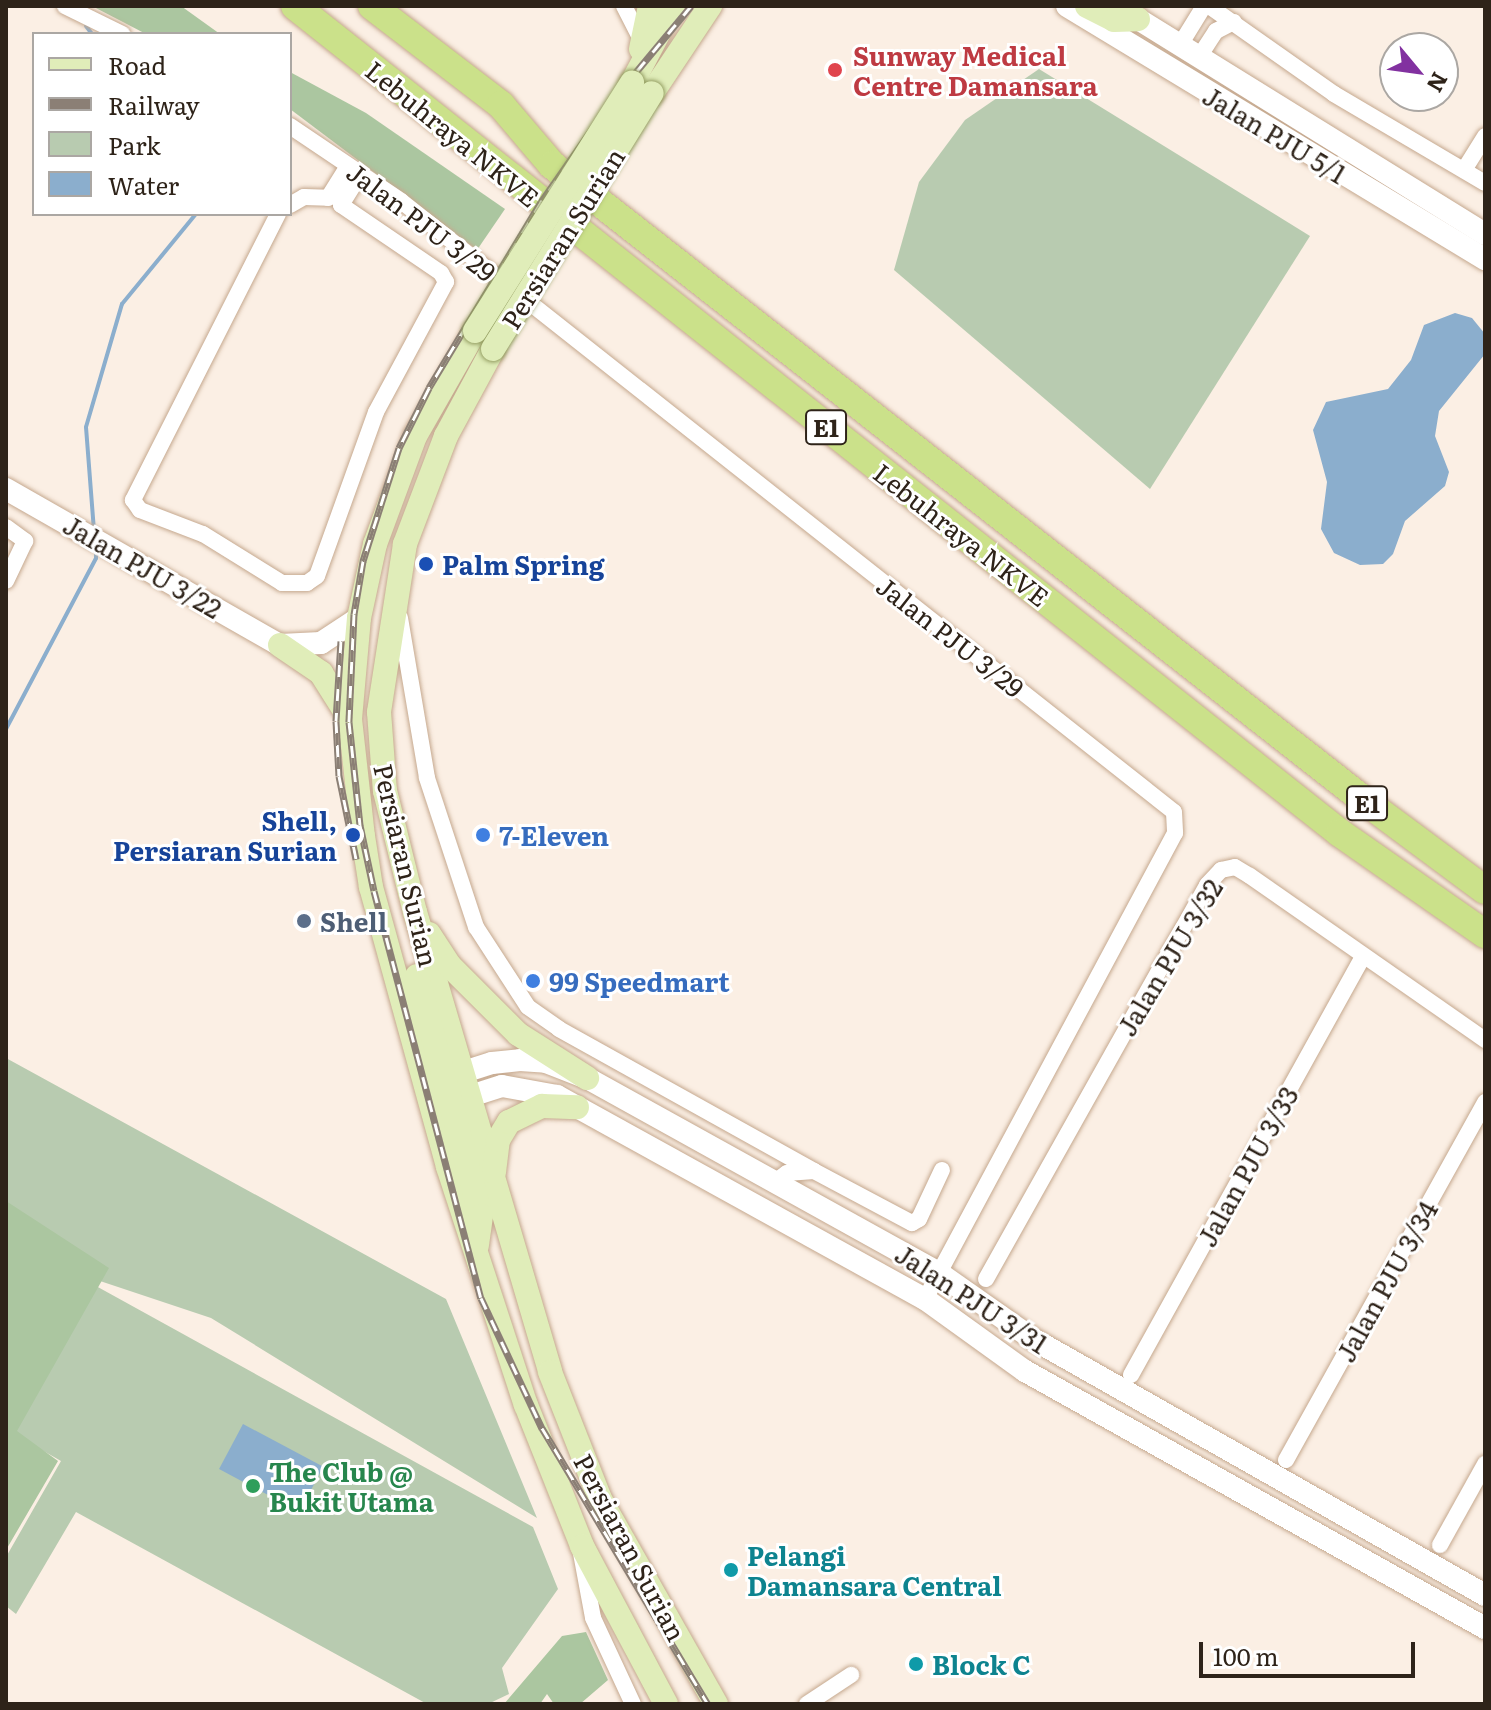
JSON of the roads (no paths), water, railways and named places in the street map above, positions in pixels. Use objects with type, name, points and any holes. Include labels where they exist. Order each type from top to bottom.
[{"type":"highway","name":"Lebuhraya NKVE","points":[[295,6],[1340,833],[1485,934]]},
{"type":"highway","name":"Lebuhraya NKVE","points":[[372,6],[501,105],[552,165],[1365,801],[1485,890]]},
{"type":"main road","points":[[640,83],[642,42],[650,6]]},
{"type":"main road","name":"Persiaran Surian","points":[[453,1075],[380,757],[379,712],[397,589],[420,495],[493,349],[640,83],[673,6]]},
{"type":"main road","name":"Persiaran Surian","points":[[666,1704],[582,1546],[526,1405],[476,1253],[371,887],[350,719],[358,628],[391,491],[415,436],[475,331],[640,83],[710,6]]},
{"type":"main road","points":[[1099,7],[1114,20],[1138,19]]},
{"type":"main road","points":[[358,628],[366,671],[367,761],[378,827],[459,1099],[481,1216],[476,1253]]},
{"type":"main road","points":[[280,645],[321,673],[350,719]]},
{"type":"main road","points":[[415,912],[450,966],[518,1034],[587,1078]]},
{"type":"main road","name":"Persiaran Surian","points":[[459,1099],[493,1178],[550,1372],[594,1485],[716,1704]]},
{"type":"main road","points":[[493,1178],[498,1140],[509,1122],[542,1106],[577,1107]]},
{"type":"street","points":[[65,6],[118,32]]},
{"type":"street","points":[[624,6],[642,42]]},
{"type":"street","name":"Jalan PJU 5/1","points":[[1067,6],[1485,259]]},
{"type":"street","points":[[1180,45],[1207,6],[1334,94],[1485,183]]},
{"type":"street","name":"Jalan PJU 5/1","points":[[1138,19],[1485,234]]},
{"type":"street","points":[[1199,57],[1216,31],[1234,22]]},
{"type":"street","name":"Jalan PJU 3/29","points":[[292,127],[413,211],[1174,812],[1175,833],[925,1299]]},
{"type":"street","points":[[1464,170],[1485,136]]},
{"type":"street","points":[[292,204],[304,197],[328,198],[354,170]]},
{"type":"street","points":[[277,216],[133,500],[140,510],[203,534],[282,583],[307,583],[317,576],[376,412],[446,282],[441,273],[341,205],[354,170]]},
{"type":"street","name":"Jalan PJU 3/22","points":[[6,489],[280,645]]},
{"type":"street","points":[[6,527],[25,541],[6,581]]},
{"type":"street","points":[[397,589],[427,778],[437,797],[476,927],[528,1007],[814,1171],[912,1223],[919,1219],[942,1170]]},
{"type":"street","points":[[280,645],[321,643],[358,628]]},
{"type":"street","name":"Jalan PJU 3/32","points":[[986,1279],[1213,876],[1235,867],[1485,1040]]},
{"type":"street","name":"Jalan PJU 3/33","points":[[1131,1375],[1363,956]]},
{"type":"street","name":"Jalan PJU 3/31","points":[[453,1075],[520,1060],[546,1062],[587,1078],[939,1273],[1033,1339],[1485,1595]]},
{"type":"street","name":"Jalan PJU 3/31","points":[[459,1099],[519,1085],[577,1107],[925,1299],[1025,1371],[1485,1628]]},
{"type":"street","name":"Jalan PJU 3/34","points":[[1286,1460],[1485,1102]]},
{"type":"street","points":[[775,1182],[787,1173],[814,1171]]},
{"type":"street","points":[[1440,1545],[1485,1464]]},
{"type":"street","points":[[582,1546],[579,1563],[593,1618],[633,1704]]},
{"type":"street","points":[[807,1704],[851,1675]]},
{"type":"water","points":[[1455,313],[1472,318],[1485,334],[1485,354],[1439,411],[1435,436],[1449,472],[1445,486],[1405,521],[1393,554],[1383,564],[1360,565],[1334,553],[1321,529],[1327,482],[1313,430],[1326,402],[1388,389],[1411,360],[1424,325]]},
{"type":"water","points":[[243,1424],[323,1467],[299,1512],[219,1469]]},
{"type":"waterway","points":[[86,26],[90,32]]},
{"type":"waterway","points":[[94,531],[86,427],[122,304],[194,216]]},
{"type":"waterway","points":[[6,729],[96,558],[96,548]]},
{"type":"railway","points":[[691,6],[611,102],[541,202],[429,388],[399,448],[363,561],[354,614],[349,722],[360,825],[374,891],[481,1298],[542,1428],[708,1704]]},
{"type":"railway","points":[[341,641],[336,721],[339,776],[356,859]]},
{"type":"place","name":"Sunway Medical Centre Damansara","points":[[835,70]]},
{"type":"place","name":"Palm Spring","points":[[426,564]]},
{"type":"place","name":"Shell, Persiaran Surian","points":[[353,835]]},
{"type":"place","name":"7-Eleven","points":[[483,835]]},
{"type":"place","name":"Shell","points":[[304,921]]},
{"type":"place","name":"99 Speedmart","points":[[533,981]]},
{"type":"place","name":"The Club @ Bukit Utama","points":[[253,1486]]},
{"type":"place","name":"Pelangi Damansara Central","points":[[731,1570]]},
{"type":"place","name":"Block C","points":[[916,1664]]}]
